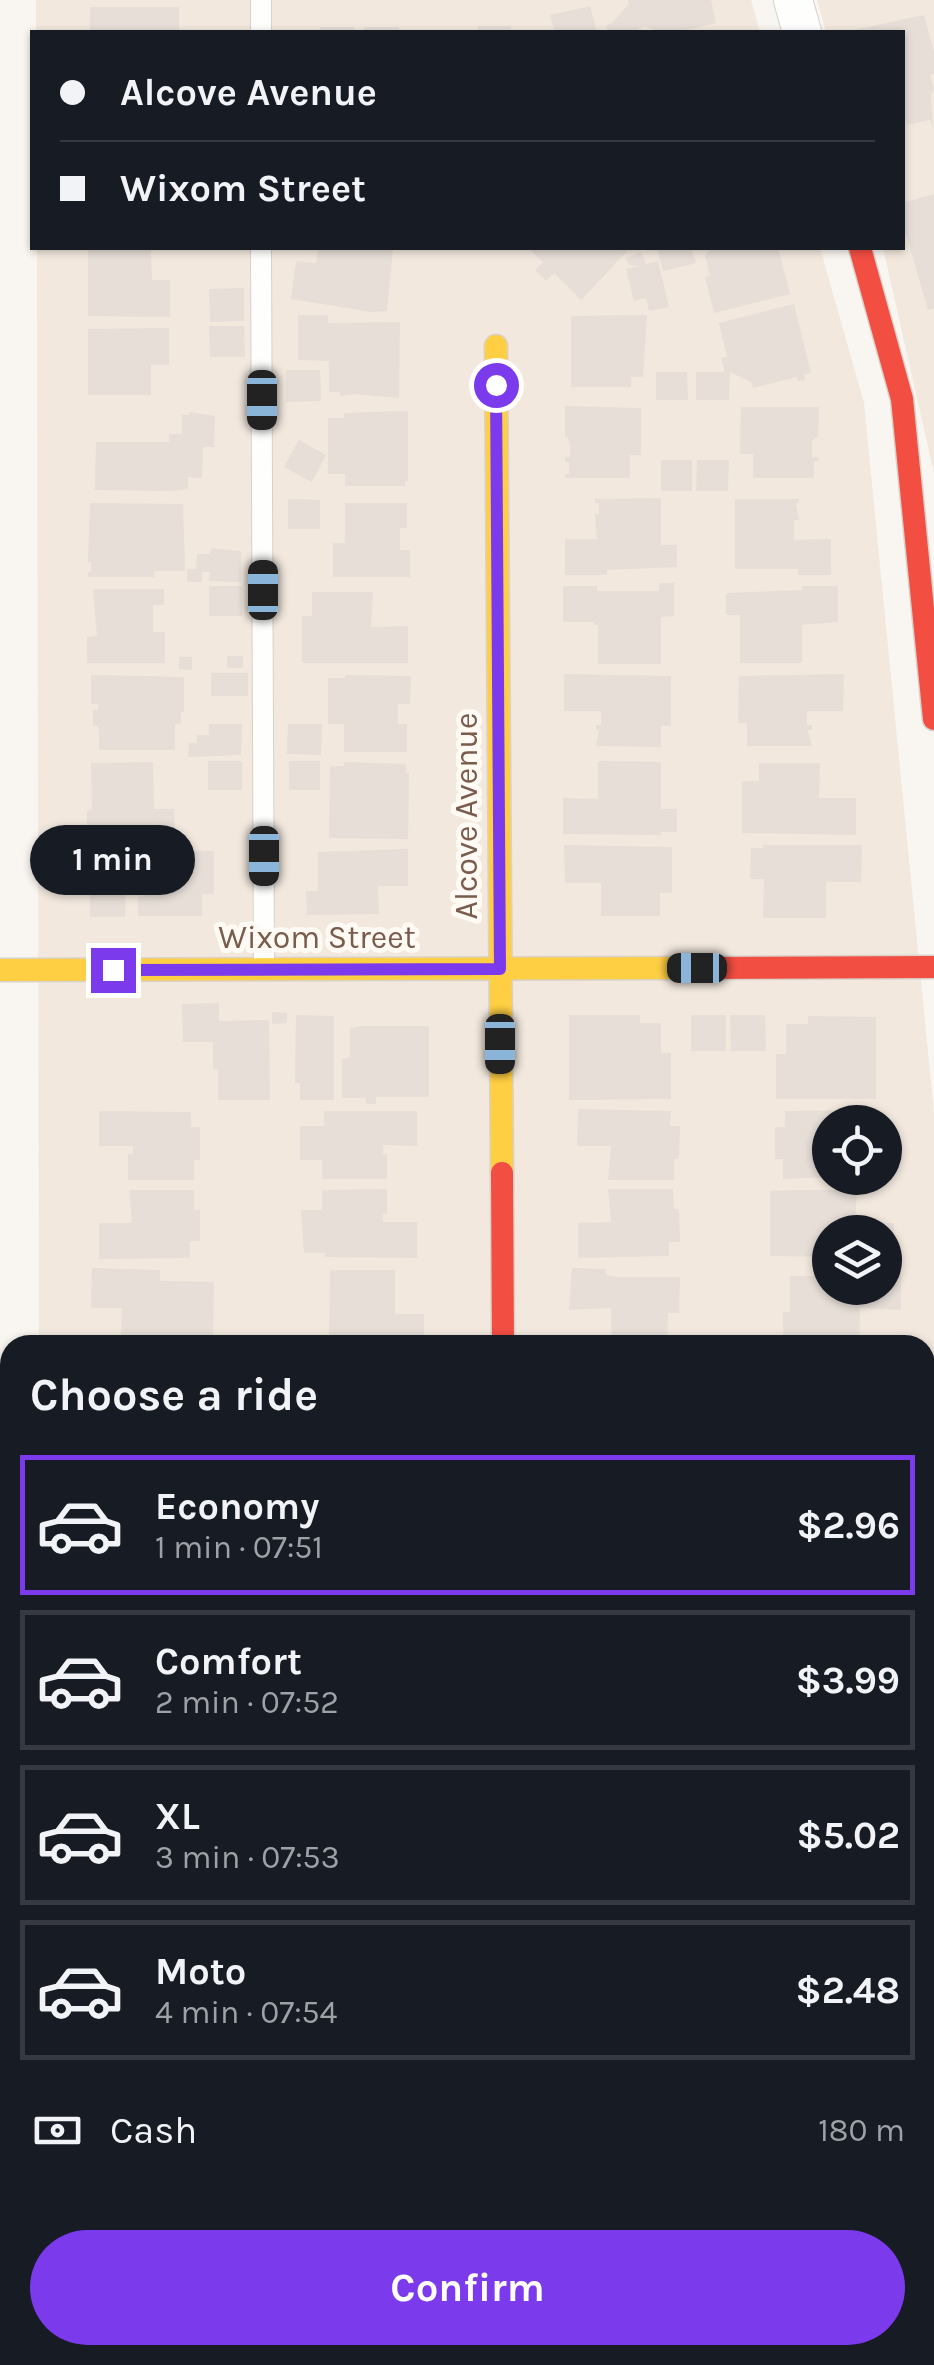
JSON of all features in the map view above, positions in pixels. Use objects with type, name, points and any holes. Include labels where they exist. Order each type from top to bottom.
[{"type":"street","points":[[793,0],[801,30]]},
{"type":"street","points":[[861,250],[918,394],[934,719]]},
{"type":"street","name":"Alcove Avenue","points":[[496,346],[503,1335]]},
{"type":"street","name":"Wixom Street","points":[[0,970],[934,967]]},
{"type":"lane","points":[[260,0],[261,30]]},
{"type":"lane","points":[[262,250],[264,970]]},
{"type":"shaded area","points":[[36,0],[751,0],[759,30],[36,30]]},
{"type":"shaded area","points":[[817,0],[934,0],[934,473],[883,250],[905,250],[905,30],[825,30]]},
{"type":"shaded area","points":[[37,250],[821,250],[864,403],[934,1113],[934,1335],[39,1335]]},
{"type":"building","points":[[628,0],[711,0],[716,23],[686,30],[654,30],[645,26],[638,30],[607,30],[606,25],[629,4]]},
{"type":"building","points":[[590,6],[596,30],[554,30],[550,15]]},
{"type":"building","points":[[90,7],[179,7],[179,30],[90,30]]},
{"type":"building","points":[[924,15],[934,52],[934,74],[930,75],[934,89],[933,129],[930,120],[907,125],[905,119],[905,30],[854,30]]},
{"type":"building","points":[[478,26],[511,26],[511,30],[478,30]]},
{"type":"building","points":[[320,27],[354,27],[354,30]]},
{"type":"building","points":[[364,27],[399,27],[399,30]]},
{"type":"building","points":[[934,194],[934,308],[928,310],[905,230],[905,202]]},
{"type":"building","points":[[88,250],[151,250],[152,280],[170,280],[170,317],[88,316]]},
{"type":"building","points":[[318,250],[393,250],[387,311],[291,299],[296,261],[316,263]]},
{"type":"building","points":[[530,250],[628,250],[581,300],[554,273],[546,281],[535,270],[543,262]]},
{"type":"building","points":[[658,250],[692,250],[696,263],[663,271]]},
{"type":"building","points":[[710,250],[779,250],[790,294],[714,313],[705,277],[710,276],[705,255]]},
{"type":"building","points":[[641,252],[646,264],[658,261],[669,307],[649,311],[646,298],[634,301],[626,269],[640,266],[629,265],[626,258]]},
{"type":"building","points":[[244,288],[244,321],[210,322],[209,289]]},
{"type":"building","points":[[794,304],[811,373],[804,375],[805,380],[798,381],[797,377],[753,388],[751,382],[730,372],[729,400],[696,400],[696,372],[725,372],[721,358],[727,357],[719,323]]},
{"type":"building","points":[[298,315],[328,315],[328,323],[400,322],[399,398],[340,396],[340,392],[329,392],[329,361],[298,360]]},
{"type":"building","points":[[647,315],[643,377],[631,377],[631,387],[571,387],[571,316]]},
{"type":"building","points":[[209,326],[244,326],[245,357],[210,357]]},
{"type":"building","points":[[169,328],[169,365],[151,365],[151,395],[88,395],[88,329]]},
{"type":"building","points":[[286,370],[320,370],[321,401],[286,402]]},
{"type":"building","points":[[656,372],[687,372],[688,400],[656,400]]},
{"type":"building","points":[[565,406],[641,408],[641,455],[630,455],[630,478],[565,478],[569,474],[565,457],[570,457],[570,444],[565,437]]},
{"type":"building","points":[[741,407],[819,407],[818,436],[812,441],[812,457],[819,457],[819,461],[814,461],[814,478],[753,478],[753,454],[740,454]]},
{"type":"building","points":[[408,411],[405,486],[345,486],[345,474],[328,474],[328,418],[344,418],[344,413]]},
{"type":"building","points":[[189,412],[215,416],[214,447],[203,447],[202,478],[188,477],[188,489],[95,490],[96,442],[169,442],[169,434],[182,434],[182,415]]},
{"type":"building","points":[[299,440],[326,455],[312,482],[284,467]]},
{"type":"building","points":[[661,460],[692,460],[692,491],[661,491]]},
{"type":"building","points":[[697,460],[729,460],[728,491],[696,491]]},
{"type":"building","points":[[661,498],[661,545],[677,545],[677,567],[565,575],[565,539],[597,539],[595,514],[599,514],[599,503],[595,499]]},
{"type":"building","points":[[288,499],[320,500],[320,529],[288,529]]},
{"type":"building","points":[[735,499],[799,499],[794,540],[831,539],[831,575],[798,575],[798,569],[735,569]]},
{"type":"building","points":[[90,503],[183,504],[185,571],[154,571],[154,577],[88,577]]},
{"type":"building","points":[[345,503],[407,503],[407,528],[400,528],[400,550],[410,550],[410,577],[333,577],[333,543],[345,543]]},
{"type":"building","points":[[212,548],[241,551],[241,582],[209,581],[210,572],[202,572],[202,582],[187,582],[187,569],[196,569],[197,554],[209,554]]},
{"type":"building","points":[[659,583],[674,583],[674,616],[661,617],[661,664],[598,664],[598,625],[563,622],[563,586],[597,586],[597,591],[659,591]]},
{"type":"building","points":[[209,586],[242,586],[242,616],[209,616]]},
{"type":"building","points":[[802,586],[838,586],[838,622],[802,625],[802,663],[740,663],[740,615],[726,615],[726,593],[802,590]]},
{"type":"building","points":[[93,589],[164,589],[164,605],[153,605],[153,632],[165,632],[165,663],[87,663],[87,637],[97,636]]},
{"type":"building","points":[[312,592],[373,592],[371,627],[408,626],[408,663],[302,663],[302,616],[312,616]]},
{"type":"building","points":[[227,656],[243,656],[243,668],[227,668]]},
{"type":"building","points":[[179,657],[192,657],[192,670],[179,669]]},
{"type":"building","points":[[211,673],[248,673],[248,696],[211,696]]},
{"type":"building","points":[[564,674],[671,676],[671,726],[661,726],[661,747],[596,746],[601,711],[564,711]]},
{"type":"building","points":[[844,674],[843,711],[807,711],[812,746],[747,746],[747,723],[738,723],[739,676]]},
{"type":"building","points":[[91,675],[184,677],[184,712],[181,724],[175,724],[175,750],[99,750],[98,726],[93,726],[93,710],[98,710],[98,704],[91,704]]},
{"type":"building","points":[[411,676],[410,704],[398,704],[398,724],[407,724],[407,752],[344,752],[344,724],[328,724],[328,678]]},
{"type":"building","points":[[209,724],[242,724],[241,755],[188,757],[189,743],[197,743],[197,735],[209,735]]},
{"type":"building","points":[[288,724],[322,724],[321,755],[287,754]]},
{"type":"building","points":[[208,761],[242,761],[242,790],[208,790]]},
{"type":"building","points":[[289,761],[320,761],[320,790],[289,790]]},
{"type":"building","points":[[598,761],[661,762],[661,809],[677,809],[677,832],[563,834],[563,798],[598,799]]},
{"type":"building","points":[[153,762],[154,809],[174,809],[175,832],[154,832],[154,838],[87,839],[87,811],[92,810],[91,763]]},
{"type":"building","points":[[344,762],[406,764],[408,839],[329,838],[330,766],[344,766]]},
{"type":"building","points":[[759,763],[820,763],[819,798],[856,798],[856,835],[742,833],[742,781],[759,781]]},
{"type":"building","points":[[564,845],[672,847],[672,893],[660,893],[660,916],[601,916],[601,883],[565,883]]},
{"type":"building","points":[[862,845],[861,882],[826,882],[826,918],[763,918],[764,879],[750,879],[751,848]]},
{"type":"building","points":[[90,849],[214,851],[214,894],[202,894],[202,916],[138,916],[138,896],[143,897],[143,887],[126,886],[125,917],[90,917]]},
{"type":"building","points":[[408,849],[408,886],[378,886],[379,914],[307,915],[306,891],[318,891],[318,852]]},
{"type":"building","points":[[219,1003],[219,1021],[269,1020],[270,1100],[218,1100],[213,1042],[183,1042],[182,1004]]},
{"type":"building","points":[[272,1012],[287,1013],[287,1023],[272,1024]]},
{"type":"building","points":[[296,1015],[334,1016],[334,1100],[300,1100],[300,1083],[295,1083]]},
{"type":"building","points":[[569,1015],[640,1015],[640,1023],[661,1023],[661,1053],[671,1053],[671,1099],[569,1100]]},
{"type":"building","points":[[691,1015],[726,1015],[726,1051],[691,1051]]},
{"type":"building","points":[[730,1015],[765,1015],[766,1051],[731,1051]]},
{"type":"building","points":[[808,1016],[876,1017],[876,1099],[776,1099],[776,1054],[786,1054],[786,1024],[808,1024]]},
{"type":"building","points":[[429,1026],[429,1097],[376,1097],[376,1104],[366,1104],[366,1098],[342,1098],[342,1059],[350,1057],[350,1028]]},
{"type":"building","points":[[578,1109],[671,1111],[670,1126],[680,1126],[674,1180],[608,1180],[611,1146],[577,1146]]},
{"type":"building","points":[[99,1111],[191,1112],[191,1127],[200,1127],[200,1160],[194,1160],[194,1180],[128,1180],[128,1154],[133,1154],[133,1146],[99,1146]]},
{"type":"building","points":[[324,1111],[417,1111],[417,1146],[383,1145],[387,1179],[322,1179],[322,1160],[300,1160],[300,1126],[324,1126]]},
{"type":"building","points":[[785,1111],[812,1111],[812,1178],[783,1179],[783,1159],[775,1159],[775,1127],[785,1127]]},
{"type":"building","points":[[387,1189],[387,1214],[383,1214],[383,1222],[417,1222],[417,1258],[325,1257],[325,1253],[304,1253],[301,1210],[322,1210],[322,1190]]},
{"type":"building","points":[[608,1189],[673,1189],[674,1209],[679,1209],[680,1242],[669,1242],[669,1256],[578,1258],[578,1223],[611,1222]]},
{"type":"building","points":[[129,1190],[194,1190],[194,1210],[200,1210],[200,1241],[190,1241],[190,1258],[99,1259],[99,1223],[132,1223]]},
{"type":"building","points":[[770,1191],[857,1195],[855,1215],[812,1215],[812,1257],[770,1256]]},
{"type":"building","points":[[92,1268],[160,1270],[160,1281],[214,1282],[213,1335],[121,1335],[122,1308],[91,1308]]},
{"type":"building","points":[[572,1268],[606,1269],[606,1275],[616,1277],[680,1277],[679,1313],[668,1313],[667,1335],[612,1335],[611,1308],[569,1310]]},
{"type":"building","points":[[330,1270],[395,1270],[395,1314],[424,1314],[424,1335],[329,1335]]},
{"type":"building","points":[[790,1276],[812,1276],[812,1305],[901,1305],[901,1310],[860,1308],[859,1335],[783,1335],[783,1312],[790,1312]]},
{"type":"traffic: slow","points":[[496,346],[502,1173]]},
{"type":"traffic: slow","points":[[0,970],[700,968]]},
{"type":"traffic: jam","points":[[861,250],[902,399],[934,719]]},
{"type":"traffic: jam","points":[[700,968],[934,967]]},
{"type":"traffic: jam","points":[[502,1173],[503,1335]]},
{"type":"route","points":[[113,970],[500,969],[496,385]]}]
